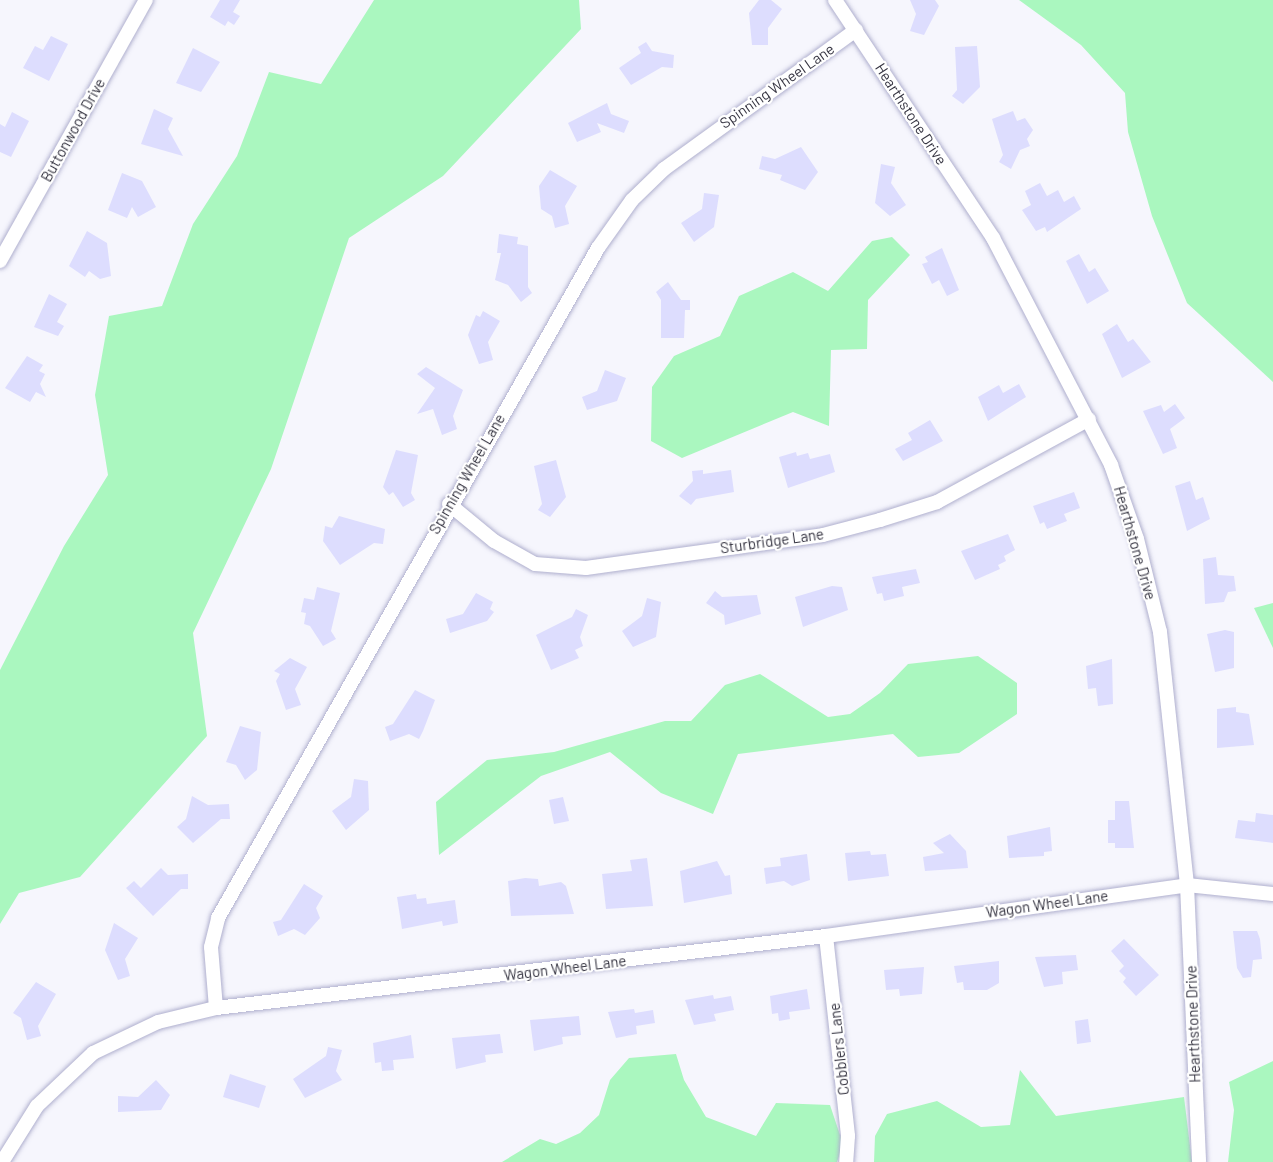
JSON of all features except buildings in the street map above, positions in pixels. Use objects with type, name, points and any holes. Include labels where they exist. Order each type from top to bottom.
[{"type":"street","name":"Buttonwood Drive","points":[[0,261],[146,0]]},
{"type":"street","name":"Hearthstone Drive","points":[[835,0],[993,238],[1089,419],[1111,465],[1137,539],[1160,632],[1187,885],[1199,1162]]},
{"type":"street","name":"Spinning Wheel Lane","points":[[216,1008],[211,947],[218,918],[449,504],[598,248],[632,200],[715,129],[856,30]]},
{"type":"street","name":"Sturbridge Lane","points":[[449,504],[494,541],[535,564],[586,568],[824,535],[880,520],[937,502],[1089,419]]},
{"type":"street","name":"Wagon Wheel Lane","points":[[2,1162],[37,1106],[93,1053],[158,1022],[216,1008],[826,936],[1187,885],[1273,894]]},
{"type":"street","name":"Cobblers Lane","points":[[826,936],[848,1136],[846,1162]]},
{"type":"green space","points":[[374,0],[579,0],[581,29],[443,176],[349,238],[271,469],[193,633],[207,736],[80,877],[19,893],[0,924],[0,670],[64,546],[108,475],[95,395],[109,316],[162,306],[193,224],[237,156],[269,72],[321,84]]},
{"type":"green space","points":[[1019,0],[1273,0],[1273,382],[1187,303],[1152,216],[1128,132],[1125,93],[1081,45]]},
{"type":"green space","points":[[892,237],[910,255],[868,300],[867,349],[831,350],[829,426],[793,412],[682,458],[651,441],[652,387],[674,356],[720,336],[739,296],[793,272],[828,291],[872,241]]},
{"type":"green space","points":[[1273,603],[1273,648],[1254,608]]},
{"type":"green space","points":[[978,656],[1017,683],[1017,714],[959,753],[918,757],[893,734],[738,754],[713,814],[661,793],[610,752],[541,776],[439,855],[436,802],[487,760],[554,752],[665,721],[691,721],[725,685],[760,674],[828,717],[850,714],[880,693],[908,664]]},
{"type":"green space","points":[[676,1054],[684,1080],[706,1117],[756,1136],[776,1103],[830,1105],[843,1144],[837,1162],[502,1162],[540,1139],[556,1144],[580,1133],[599,1115],[610,1080],[629,1058]]},
{"type":"green space","points":[[1273,1061],[1273,1162],[1228,1162],[1234,1110],[1229,1082]]},
{"type":"green space","points":[[1020,1070],[1056,1116],[1184,1097],[1192,1162],[874,1162],[875,1136],[887,1114],[937,1101],[981,1127],[1010,1125]]}]
